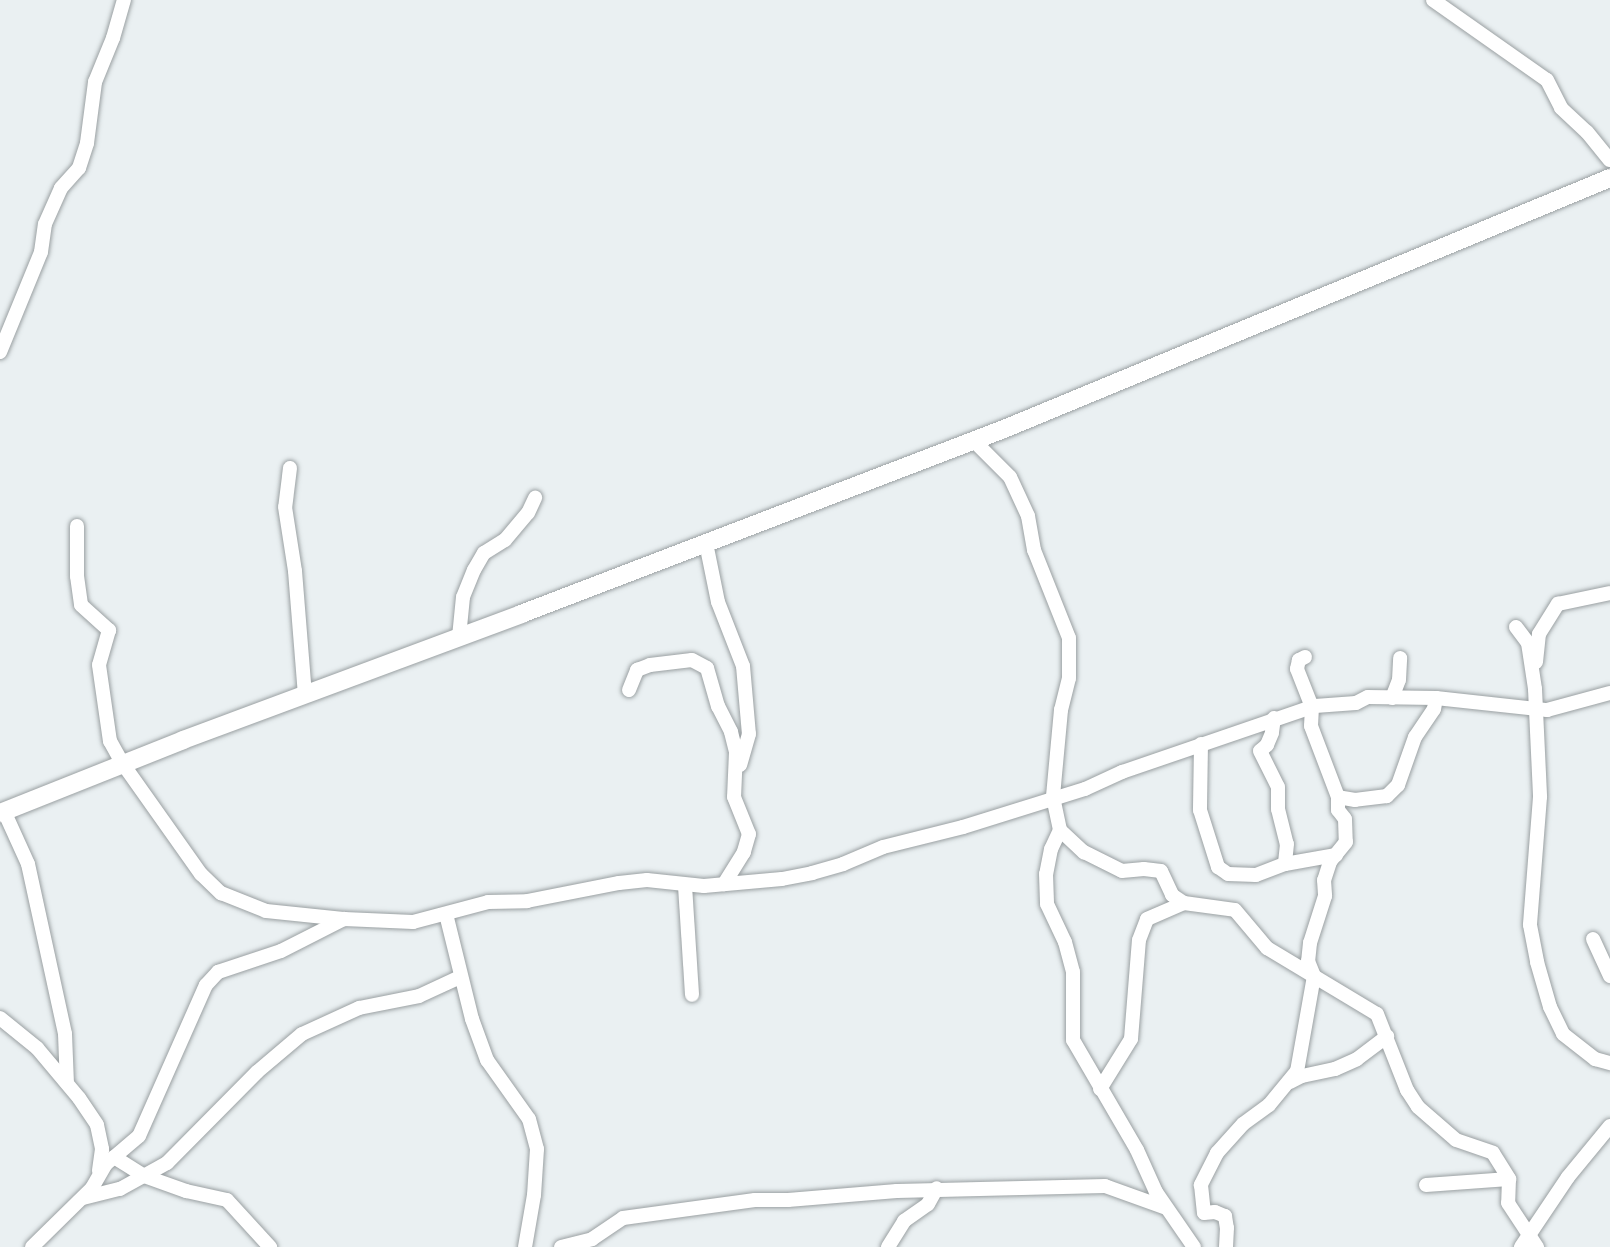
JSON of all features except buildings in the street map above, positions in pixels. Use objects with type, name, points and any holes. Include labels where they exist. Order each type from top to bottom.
[{"type":"street","points":[[0,352],[41,252],[45,224],[61,188],[79,168],[87,143],[95,82],[124,0]]},
{"type":"street","points":[[1433,0],[1547,80],[1561,108],[1587,132],[1610,160]]},
{"type":"street","points":[[67,1083],[65,1034],[28,864],[2,812],[973,440],[1610,178]]},
{"type":"street","points":[[973,440],[1011,477],[1028,516],[1034,550],[1070,638],[1070,678],[1061,710],[1053,798],[1060,830],[1084,852],[1122,871],[1144,869],[1161,871],[1172,895],[1184,903],[1234,910],[1267,948],[1377,1014],[1407,1090],[1418,1107],[1456,1140],[1493,1153],[1509,1179],[1508,1203],[1525,1241],[1537,1247]]},
{"type":"street","points":[[290,468],[285,507],[295,571],[305,694]]},
{"type":"street","points":[[459,637],[463,597],[474,570],[484,553],[506,540],[528,513],[535,498]]},
{"type":"street","points":[[77,526],[77,576],[81,605],[109,630],[99,665],[110,741],[123,764],[201,874],[221,893],[266,911],[345,919],[414,922],[488,902],[527,901],[619,883],[647,880],[685,886],[724,884],[812,873],[843,864],[883,848],[973,824],[1085,789],[1122,772],[1166,759],[1201,744],[1312,707],[1356,703],[1368,697],[1436,698],[1547,710],[1610,693]]},
{"type":"street","points":[[706,543],[718,602],[743,666],[749,734],[737,772]]},
{"type":"street","points":[[1536,709],[1539,634],[1558,604],[1610,593]]},
{"type":"street","points":[[1516,627],[1528,644],[1533,659],[1540,797],[1530,925],[1537,962],[1550,1007],[1563,1034],[1595,1059],[1610,1063]]},
{"type":"street","points":[[1226,1247],[1225,1216],[1215,1212],[1204,1213],[1201,1185],[1217,1153],[1243,1124],[1269,1105],[1290,1082],[1299,1061],[1314,976],[1308,961],[1310,943],[1325,896],[1324,880],[1330,862],[1346,842],[1345,819],[1338,810],[1338,797],[1311,726],[1312,707],[1296,669],[1299,660],[1305,657]]},
{"type":"street","points":[[1392,698],[1399,680],[1400,658]]},
{"type":"street","points":[[629,690],[637,670],[650,665],[692,660],[707,668],[718,706],[731,732],[736,752],[737,772],[734,797],[749,834],[744,852],[724,884]]},
{"type":"street","points":[[1338,797],[1367,800],[1387,796],[1398,785],[1415,737],[1434,709],[1436,698]]},
{"type":"street","points":[[1274,718],[1272,733],[1267,745],[1260,752],[1278,788],[1278,809],[1287,844],[1285,864]]},
{"type":"street","points":[[1201,744],[1200,810],[1218,867],[1228,874],[1256,875],[1285,864],[1336,855]]},
{"type":"street","points":[[1060,830],[1050,849],[1046,874],[1047,904],[1065,942],[1073,972],[1073,1040],[1137,1150],[1155,1192],[1194,1247]]},
{"type":"street","points":[[685,886],[692,995]]},
{"type":"street","points":[[1100,1089],[1131,1039],[1139,940],[1147,919],[1184,903]]},
{"type":"street","points":[[446,914],[460,977],[487,1060],[529,1119],[537,1149],[534,1195],[525,1247]]},
{"type":"street","points":[[32,1247],[83,1198],[106,1164],[139,1136],[206,985],[218,972],[281,951],[345,919]]},
{"type":"street","points":[[1593,939],[1610,976]]},
{"type":"street","points":[[83,1198],[120,1189],[167,1164],[256,1072],[302,1034],[359,1008],[419,996],[460,977]]},
{"type":"street","points":[[0,1018],[37,1048],[67,1083],[97,1125],[102,1149],[99,1176]]},
{"type":"street","points":[[1290,1082],[1302,1076],[1335,1069],[1357,1059],[1387,1036]]},
{"type":"street","points":[[1512,1247],[1525,1241],[1568,1177],[1610,1126]]},
{"type":"street","points":[[114,1157],[144,1176],[186,1191],[227,1200],[270,1247]]},
{"type":"street","points":[[1426,1185],[1509,1179]]},
{"type":"street","points":[[561,1247],[592,1239],[623,1218],[755,1200],[788,1200],[937,1188],[1105,1186],[1166,1208]]},
{"type":"street","points":[[888,1247],[904,1221],[928,1204],[937,1188]]}]
